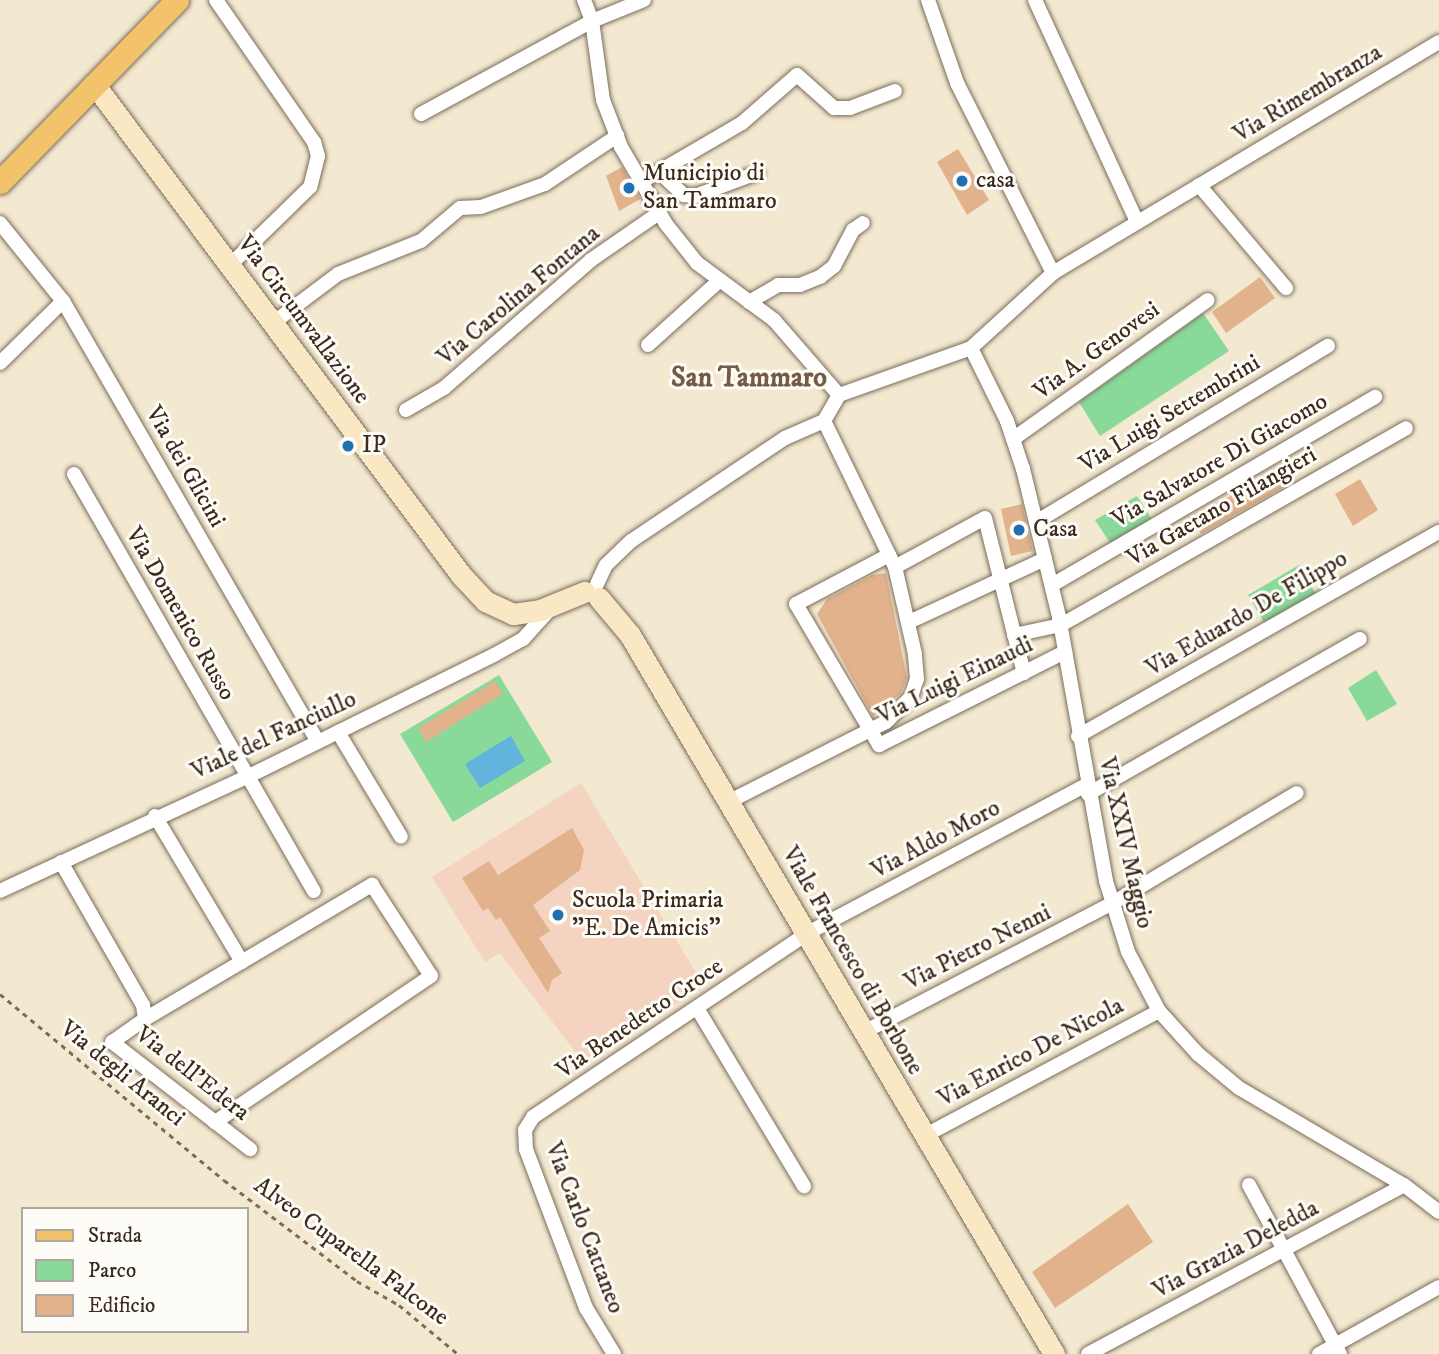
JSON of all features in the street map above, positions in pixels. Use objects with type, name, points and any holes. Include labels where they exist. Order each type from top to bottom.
[{"type":"main road","points":[[0,182],[177,0]]},
{"type":"street","points":[[216,0],[314,142],[318,156],[310,187],[230,265]]},
{"type":"street","points":[[584,0],[592,21],[603,100],[617,136],[659,213],[696,263],[774,320],[839,395]]},
{"type":"street","points":[[421,114],[592,21],[644,0]]},
{"type":"street","points":[[928,0],[957,83],[1053,273]]},
{"type":"street","points":[[1035,0],[1137,222]]},
{"type":"street","name":"Via Rimembranza","points":[[971,348],[1053,273],[1439,42]]},
{"type":"street","points":[[641,182],[742,123],[797,75],[819,99],[834,107],[850,108],[895,91]]},
{"type":"street","name":"Via Circumvallazione","points":[[94,84],[485,601],[513,614],[593,592]]},
{"type":"street","points":[[273,323],[338,274],[421,241],[460,208],[481,207],[545,184],[617,136]]},
{"type":"street","points":[[659,172],[684,195],[695,196],[757,173]]},
{"type":"street","points":[[1199,185],[1286,288]]},
{"type":"street","name":"Via Carolina Fontana","points":[[406,410],[444,388],[591,260],[659,213]]},
{"type":"street","name":"Via dei Glicini","points":[[0,223],[63,301],[318,742]]},
{"type":"street","points":[[749,302],[778,285],[800,285],[820,277],[834,266],[853,230],[863,223]]},
{"type":"street","points":[[648,345],[720,280]]},
{"type":"street","name":"Via A. Genovesi","points":[[1013,439],[1208,300]]},
{"type":"street","points":[[0,363],[63,301]]},
{"type":"street","name":"Via Luigi Settembrini","points":[[1036,522],[1328,346]]},
{"type":"street","points":[[593,592],[606,565],[631,541],[785,438],[824,421],[839,395],[971,348]]},
{"type":"street","name":"Via XXIV Maggio","points":[[971,348],[1013,439],[1036,522],[1061,625],[1087,790],[1113,903],[1128,952],[1160,1011],[1198,1054],[1238,1087],[1404,1185],[1439,1212]]},
{"type":"street","name":"Via Salvatore Di Giacomo","points":[[1052,585],[1375,397]]},
{"type":"street","points":[[728,802],[870,730],[900,711],[912,696],[916,658],[892,561],[824,421]]},
{"type":"street","name":"Via Gaetano Filangieri","points":[[1014,635],[1061,625],[1406,428]]},
{"type":"street","name":"Via Domenico Russo","points":[[74,474],[314,891]]},
{"type":"street","points":[[870,730],[796,604],[985,518],[1024,673]]},
{"type":"street","name":"Via Eduardo De Filippo","points":[[1078,736],[1439,531]]},
{"type":"street","points":[[909,622],[1045,559]]},
{"type":"street","name":"Viale Francesco di Borbone","points":[[593,592],[630,635],[1054,1354]]},
{"type":"street","name":"Viale del Fanciullo","points":[[0,891],[155,816],[247,777],[523,639],[555,604]]},
{"type":"street","name":"Via Aldo Moro","points":[[806,934],[1087,790],[1360,639]]},
{"type":"street","name":"Via Luigi Einaudi","points":[[870,730],[879,745],[1065,652]]},
{"type":"street","points":[[338,733],[401,837]]},
{"type":"street","name":"Via Pietro Nenni","points":[[864,1032],[1113,903],[1297,793]]},
{"type":"street","points":[[155,816],[242,962]]},
{"type":"street","name":"Via dell'Edera","points":[[61,862],[143,1005],[145,1019],[112,1042],[250,1149]]},
{"type":"street","points":[[145,1019],[372,885],[431,976],[215,1122]]},
{"type":"street","name":"Via Benedetto Croce","points":[[533,1117],[806,934]]},
{"type":"street","points":[[697,1008],[803,1186]]},
{"type":"street","name":"Via Enrico De Nicola","points":[[924,1136],[1160,1011]]},
{"type":"street","name":"Via Carlo Cattaneo","points":[[533,1117],[525,1130],[526,1149],[586,1308],[614,1354]]},
{"type":"street","points":[[1249,1185],[1338,1350]]},
{"type":"street","name":"Via Grazia Deledda","points":[[1088,1354],[1284,1252],[1404,1185]]},
{"type":"street","points":[[1319,1354],[1338,1350],[1439,1287]]},
{"type":"path","name":"Via degli Aranci","points":[[0,993],[224,1180]]},
{"type":"path","name":"Alveo Cuparella Falcone","points":[[224,1180],[357,1281],[400,1305],[458,1354]]},
{"type":"shaded area","name":"Scuola Primaria \"E. De Amicis\"","points":[[581,783],[704,986],[583,1062],[500,953],[485,962],[432,877]]},
{"type":"green space","points":[[1203,313],[1229,351],[1100,436],[1079,402]]},
{"type":"green space","points":[[1137,496],[1153,521],[1112,546],[1095,520]]},
{"type":"green space","points":[[1299,565],[1316,594],[1265,624],[1248,595]]},
{"type":"green space","points":[[1376,670],[1397,704],[1367,721],[1348,688]]},
{"type":"green space","points":[[499,675],[552,762],[453,822],[400,734]]},
{"type":"water","points":[[511,736],[525,761],[480,788],[465,764]]},
{"type":"building","name":"casa","points":[[958,149],[989,200],[967,215],[937,162]]},
{"type":"building","name":"Municipio di San Tammaro","points":[[622,167],[640,199],[619,211],[606,176]]},
{"type":"building","points":[[1260,277],[1275,298],[1226,333],[1212,312]]},
{"type":"building","points":[[1281,469],[1289,484],[1201,534],[1192,517]]},
{"type":"building","points":[[1360,479],[1378,510],[1353,526],[1335,494]]},
{"type":"building","name":"Casa","points":[[1022,504],[1033,551],[1011,556],[1001,509]]},
{"type":"building","points":[[886,573],[907,678],[901,693],[873,716],[817,614],[827,599],[872,575]]},
{"type":"building","points":[[495,681],[503,694],[426,742],[418,728]]},
{"type":"building","points":[[572,828],[584,850],[580,870],[533,905],[550,931],[539,938],[562,973],[552,980],[548,993],[500,917],[496,920],[488,908],[483,911],[462,878],[489,861],[498,875]]},
{"type":"building","points":[[1128,1204],[1153,1242],[1055,1308],[1032,1272]]},
{"type":"place","name":"casa","points":[[962,181]]},
{"type":"place","name":"Municipio di San Tammaro","points":[[629,188]]},
{"type":"place","name":"IP","points":[[348,446]]},
{"type":"place","name":"Casa","points":[[1019,530]]},
{"type":"place","name":"Scuola Primaria \"E. De Amicis\"","points":[[558,915]]},
{"type":"district","name":"San Tammaro","points":[[749,378]]}]
